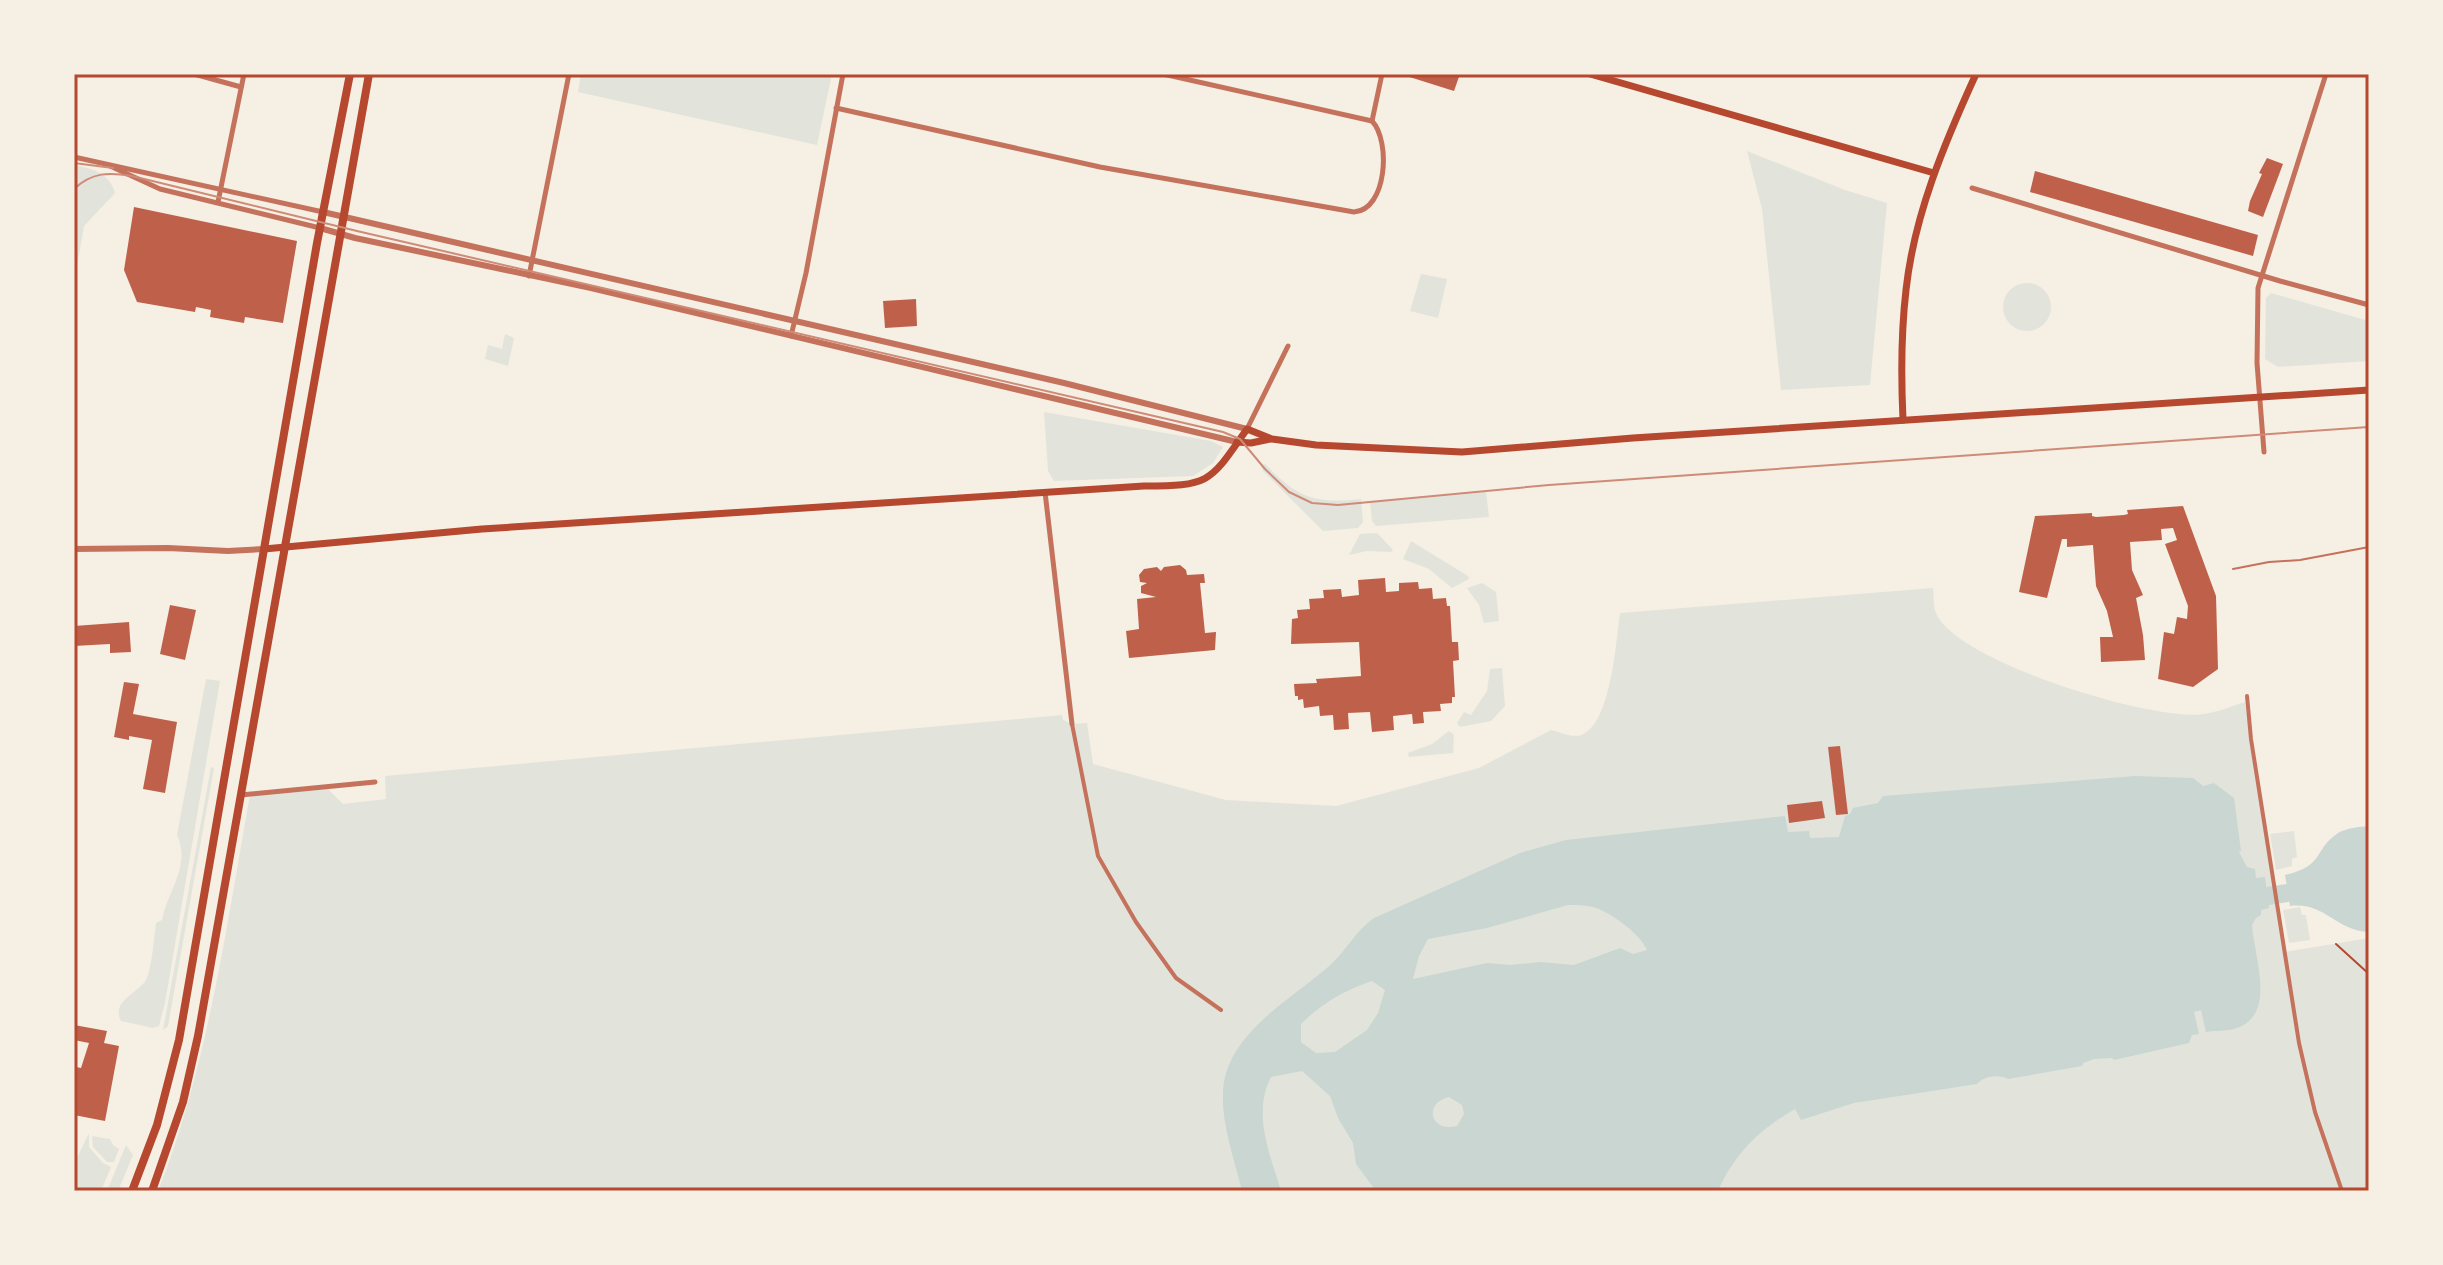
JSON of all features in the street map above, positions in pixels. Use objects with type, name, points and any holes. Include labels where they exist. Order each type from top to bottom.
[{"type":"main road","points":[[132,1191],[157,1125],[179,1040],[307,301],[350,74]]},
{"type":"main road","points":[[152,1191],[175,1128],[191,1070],[369,74]]},
{"type":"main road","points":[[1590,74],[1934,173]]},
{"type":"main road","points":[[1903,420],[1906,289],[1916,236],[1934,173],[1976,74]]},
{"type":"main road","points":[[307,301],[312,296],[321,295],[327,306]]},
{"type":"main road","points":[[264,549],[482,529],[1197,484],[1218,470],[1247,429],[1272,439],[1316,445],[1462,452],[2369,390]]},
{"type":"main road","points":[[1237,442],[1272,439]]},
{"type":"street","points":[[194,74],[241,87]]},
{"type":"street","points":[[218,202],[244,74]]},
{"type":"street","points":[[529,276],[569,74]]},
{"type":"street","points":[[791,336],[843,74]]},
{"type":"street","points":[[836,108],[1100,167],[1354,212],[1362,212],[1369,206],[1381,184],[1383,139],[1372,121],[1163,74]]},
{"type":"street","points":[[1372,121],[1382,74]]},
{"type":"street","points":[[2264,452],[2256,334],[2258,288],[2326,74]]},
{"type":"street","points":[[74,157],[98,160],[1064,383],[1247,429],[1288,346]]},
{"type":"street","points":[[98,160],[160,189],[339,234],[791,336],[1237,442]]},
{"type":"street","points":[[1972,188],[2369,305]]},
{"type":"street","points":[[1045,492],[1072,724],[1098,856],[1136,922],[1176,978],[1221,1010]]},
{"type":"street","points":[[74,549],[264,549]]},
{"type":"street","points":[[2247,696],[2251,739],[2299,1043],[2315,1112],[2342,1191]]},
{"type":"street","points":[[241,795],[375,782]]},
{"type":"lane","points":[[2233,569],[2369,547]]},
{"type":"path","points":[[2336,944],[2369,974]]},
{"type":"shaded area","points":[[581,74],[832,74],[817,145],[578,92]]},
{"type":"shaded area","points":[[1747,151],[1845,190],[1887,203],[1870,385],[1781,390],[1762,209]]},
{"type":"shaded area","points":[[74,165],[104,176],[115,193],[84,226],[74,283]]},
{"type":"shaded area","points":[[1421,274],[1447,279],[1438,318],[1410,311]]},
{"type":"shaded area","points":[[2027,283],[2036,284],[2044,290],[2050,298],[2050,316],[2044,324],[2036,330],[2027,331],[2018,330],[2010,324],[2004,316],[2003,307],[2004,298],[2010,290],[2018,284]]},
{"type":"shaded area","points":[[2271,293],[2369,321],[2369,361],[2278,367],[2265,359],[2266,298]]},
{"type":"shaded area","points":[[505,334],[514,338],[508,366],[485,359],[488,345],[502,349]]},
{"type":"shaded area","points":[[1044,412],[1211,441],[1223,447],[1213,463],[1193,476],[1054,481],[1048,471]]},
{"type":"shaded area","points":[[1265,464],[1287,485],[1308,496],[1331,500],[1361,499],[1363,522],[1358,528],[1323,531],[1263,471],[1261,466]]},
{"type":"shaded area","points":[[1486,491],[1489,517],[1376,526],[1372,521],[1370,501]]},
{"type":"shaded area","points":[[1377,533],[1393,550],[1391,552],[1367,551],[1349,555],[1360,534]]},
{"type":"shaded area","points":[[1411,541],[1469,579],[1452,588],[1429,569],[1403,559]]},
{"type":"shaded area","points":[[1482,583],[1496,592],[1499,621],[1484,623],[1479,605],[1467,588]]},
{"type":"shaded area","points":[[1933,588],[1936,613],[1951,632],[1979,651],[2059,685],[2179,714],[2204,714],[2245,702],[2285,952],[2369,938],[2369,1191],[158,1191],[203,1045],[250,795],[326,787],[343,804],[386,799],[385,776],[1062,715],[1063,720],[1072,724],[1087,723],[1093,764],[1226,800],[1336,806],[1479,768],[1551,730],[1581,735],[1591,728],[1599,716],[1605,699],[1620,613]]},
{"type":"shaded area","points":[[1502,668],[1505,706],[1491,721],[1460,727],[1457,723],[1464,712],[1471,715],[1487,691],[1490,669]]},
{"type":"shaded area","points":[[206,679],[220,681],[165,1003],[159,1026],[153,1028],[121,1021],[119,1008],[146,980],[156,923],[162,920],[180,868],[181,846],[177,835]]},
{"type":"shaded area","points":[[1449,731],[1454,735],[1453,753],[1409,757],[1408,753],[1432,744]]},
{"type":"shaded area","points":[[211,767],[214,768],[168,1026],[163,1030]]},
{"type":"shaded area","points":[[2135,776],[2193,778],[2203,786],[2214,783],[2234,798],[2239,852],[2247,867],[2255,869],[2256,878],[2265,877],[2269,908],[2261,910],[2261,915],[2252,925],[2260,983],[2256,1010],[2249,1021],[2237,1028],[2206,1032],[2201,1010],[2194,1012],[2199,1034],[2192,1035],[2189,1043],[2114,1060],[2094,1059],[2082,1066],[2008,1079],[1992,1077],[1977,1084],[1854,1103],[1801,1120],[1795,1109],[1770,1125],[1749,1144],[1732,1165],[1718,1191],[1376,1191],[1356,1164],[1353,1143],[1338,1118],[1330,1096],[1302,1071],[1271,1077],[1263,1105],[1265,1134],[1281,1191],[1242,1191],[1223,1107],[1226,1074],[1234,1055],[1261,1022],[1328,967],[1374,918],[1520,853],[1566,840],[1785,816],[1788,832],[1809,831],[1810,838],[1839,837],[1845,816],[1853,808],[1878,803],[1883,796]],"holes":[[[1568,905],[1605,912],[1633,932],[1647,950],[1633,954],[1620,948],[1574,965],[1487,963],[1413,979],[1419,956],[1428,939],[1487,928]],[[1372,981],[1385,990],[1378,1013],[1367,1030],[1335,1052],[1316,1053],[1301,1042],[1301,1024],[1309,1016],[1334,998]],[[1449,1097],[1462,1105],[1464,1114],[1457,1126],[1448,1127],[1436,1121],[1433,1111],[1441,1100]]]},
{"type":"shaded area","points":[[2369,826],[2369,932],[2347,927],[2313,908],[2290,906],[2285,875],[2307,867],[2338,833]]},
{"type":"shaded area","points":[[2294,831],[2297,857],[2292,859],[2292,866],[2276,870],[2270,834]]},
{"type":"shaded area","points":[[2300,907],[2302,915],[2306,915],[2310,940],[2289,943],[2283,910]]},
{"type":"shaded area","points":[[89,1133],[89,1147],[103,1163],[111,1167],[101,1191],[74,1191],[74,1164]]},
{"type":"shaded area","points":[[92,1136],[110,1139],[119,1149],[114,1162],[107,1162],[93,1147]]},
{"type":"shaded area","points":[[126,1145],[133,1155],[118,1191],[107,1191]]},
{"type":"building","points":[[1400,74],[1460,74],[1454,91]]},
{"type":"building","points":[[2267,158],[2283,164],[2263,217],[2248,211],[2262,174],[2259,173]]},
{"type":"building","points":[[2035,171],[2258,235],[2253,256],[2030,192]]},
{"type":"building","points":[[134,207],[297,241],[283,323],[245,317],[244,323],[210,317],[211,310],[196,307],[195,312],[137,302],[124,270]]},
{"type":"building","points":[[916,299],[917,326],[885,328],[883,301]]},
{"type":"building","points":[[2183,506],[2216,596],[2218,669],[2193,687],[2158,679],[2164,632],[2174,634],[2177,617],[2187,619],[2188,606],[2165,544],[2177,540],[2173,528],[2161,529],[2162,540],[2130,542],[2132,570],[2143,595],[2136,598],[2145,660],[2101,662],[2100,637],[2113,637],[2107,611],[2096,586],[2093,545],[2067,547],[2067,539],[2062,539],[2047,598],[2019,592],[2035,516],[2092,513],[2096,517],[2124,515],[2128,514],[2127,510]]},
{"type":"building","points":[[1180,565],[1187,575],[1204,574],[1205,583],[1200,583],[1205,633],[1216,632],[1215,650],[1129,658],[1126,631],[1139,629],[1137,599],[1156,597],[1141,593],[1141,586],[1147,583],[1140,582],[1139,575],[1144,569],[1157,567],[1161,571],[1164,567]]},
{"type":"building","points":[[1385,578],[1386,592],[1399,591],[1399,583],[1418,582],[1419,589],[1432,588],[1433,599],[1446,598],[1447,606],[1450,606],[1452,642],[1458,642],[1459,660],[1453,661],[1455,697],[1452,697],[1452,703],[1440,704],[1441,711],[1423,712],[1424,723],[1413,724],[1412,714],[1393,716],[1394,730],[1372,732],[1370,712],[1348,713],[1349,729],[1334,730],[1333,715],[1320,716],[1319,706],[1304,708],[1303,699],[1298,700],[1295,696],[1294,684],[1361,676],[1359,642],[1291,644],[1292,619],[1298,618],[1297,610],[1310,609],[1309,599],[1324,598],[1323,590],[1341,589],[1342,597],[1359,595],[1358,580]]},
{"type":"building","points":[[170,605],[196,610],[185,660],[160,654]]},
{"type":"building","points":[[129,622],[131,652],[110,653],[110,644],[74,646],[74,626]]},
{"type":"building","points":[[124,682],[139,684],[133,714],[177,722],[165,793],[143,789],[152,740],[114,737]]},
{"type":"building","points":[[1840,746],[1848,814],[1836,815],[1828,747]]},
{"type":"building","points":[[1822,801],[1825,818],[1789,823],[1787,805]]},
{"type":"building","points":[[74,1025],[107,1031],[104,1043],[119,1046],[105,1121],[74,1115],[76,1067],[81,1068],[89,1043],[74,1040]]},
{"type":"waterway","points":[[2243,900],[2313,889]]},
{"type":"tram line","points":[[74,163],[113,168]]},
{"type":"tram line","points":[[74,189],[87,179],[101,175],[132,176],[1223,432],[1240,439],[1289,492],[1312,503],[1338,505],[1549,485],[2369,427]]}]
